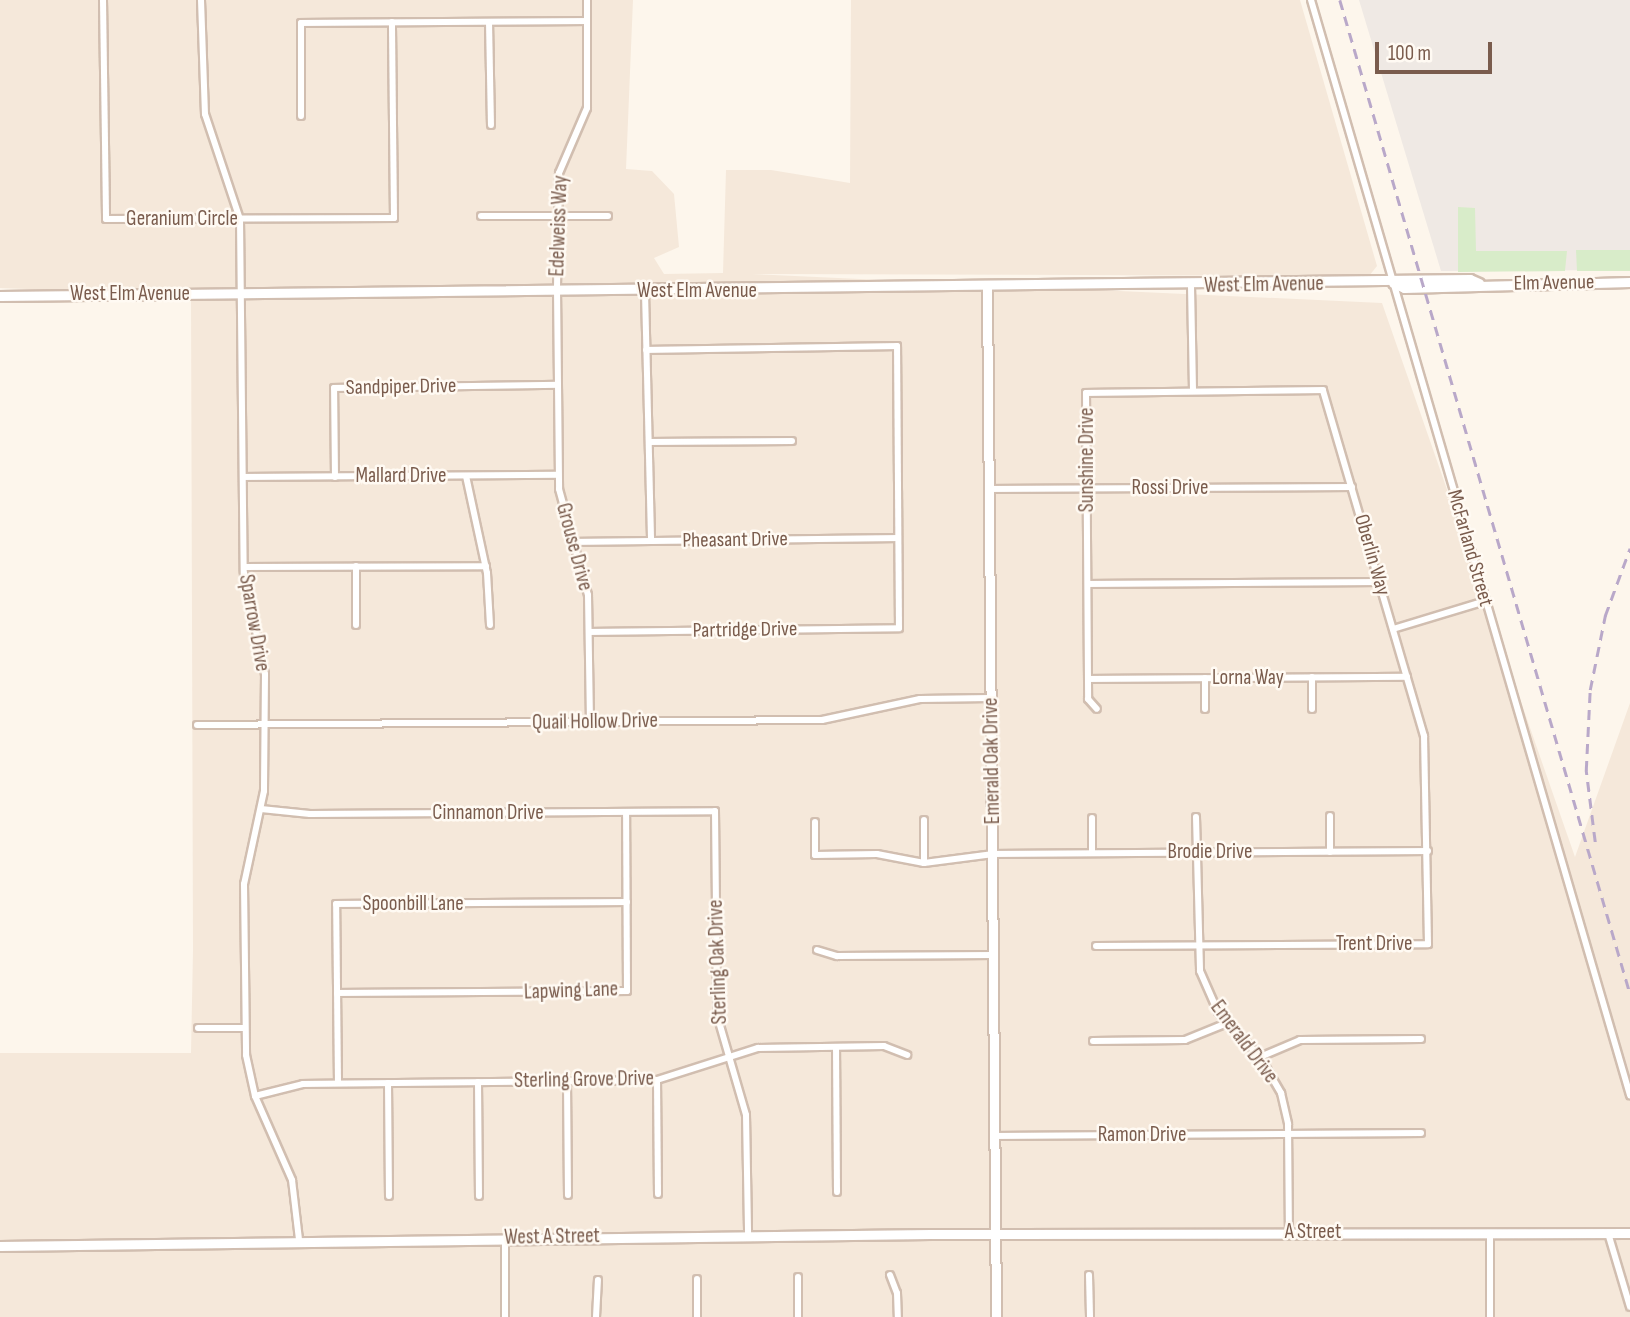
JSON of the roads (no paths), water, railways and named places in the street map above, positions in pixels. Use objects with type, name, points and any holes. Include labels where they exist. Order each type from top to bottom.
[{"type":"street","name":"Geranium Circle","points":[[103,0],[106,219],[394,218],[392,22]]},
{"type":"street","name":"Sparrow Drive","points":[[201,0],[205,114],[240,219],[244,567],[262,654],[266,725],[261,809],[244,884],[245,1028],[255,1096],[292,1180],[299,1240]]},
{"type":"street","name":"Edelweiss Way","points":[[557,289],[559,173],[587,108],[587,0]]},
{"type":"street","name":"McFarland Street","points":[[1311,0],[1630,1095]]},
{"type":"street","points":[[301,116],[301,23],[587,21]]},
{"type":"street","points":[[489,22],[491,125]]},
{"type":"street","points":[[481,216],[608,216]]},
{"type":"street","name":"Elm Avenue","points":[[1422,283],[1630,282]]},
{"type":"street","name":"West Elm Avenue","points":[[0,296],[1422,283]]},
{"type":"street","points":[[1191,286],[1194,391]]},
{"type":"street","name":"Emerald Oak Drive","points":[[987,287],[996,1317]]},
{"type":"street","name":"Grouse Drive","points":[[557,289],[558,475],[572,542],[588,595],[590,722]]},
{"type":"street","points":[[645,292],[650,541]]},
{"type":"street","points":[[646,350],[897,346],[898,538]]},
{"type":"street","name":"Sandpiper Drive","points":[[335,477],[334,387],[558,385]]},
{"type":"street","name":"Sunshine Drive","points":[[1097,709],[1088,699],[1086,393],[1323,390]]},
{"type":"street","name":"Oberlin Way","points":[[1323,390],[1420,720],[1427,779]]},
{"type":"street","points":[[650,442],[792,441]]},
{"type":"street","name":"Mallard Drive","points":[[243,477],[558,475]]},
{"type":"street","points":[[466,476],[486,566],[489,625]]},
{"type":"street","name":"Rossi Drive","points":[[989,489],[1352,487]]},
{"type":"street","name":"Pheasant Drive","points":[[572,542],[898,538]]},
{"type":"street","name":"Partridge Drive","points":[[590,632],[899,628],[898,538]]},
{"type":"street","points":[[355,566],[356,625]]},
{"type":"street","points":[[244,567],[486,566]]},
{"type":"street","points":[[1088,584],[1379,582]]},
{"type":"street","points":[[1393,629],[1486,601]]},
{"type":"street","points":[[1312,677],[1312,709]]},
{"type":"street","name":"Lorna Way","points":[[1088,679],[1407,677]]},
{"type":"street","points":[[1205,678],[1205,709]]},
{"type":"street","name":"Quail Hollow Drive","points":[[197,725],[835,719],[920,699],[991,698]]},
{"type":"street","name":"Trent Drive","points":[[1197,946],[1428,944],[1427,779]]},
{"type":"street","name":"Cinnamon Drive","points":[[261,809],[310,814],[715,811]]},
{"type":"street","name":"Sterling Oak Drive","points":[[715,811],[717,1015],[726,1055],[746,1115],[748,1236]]},
{"type":"street","name":"Lapwing Lane","points":[[337,993],[627,992],[626,812]]},
{"type":"street","points":[[1330,816],[1330,852]]},
{"type":"street","name":"Emerald Drive","points":[[1196,817],[1197,946],[1204,985],[1227,1023],[1260,1057],[1281,1093],[1289,1134],[1289,1232]]},
{"type":"street","points":[[1092,818],[1092,853]]},
{"type":"street","points":[[924,820],[924,863]]},
{"type":"street","name":"Brodie Drive","points":[[815,822],[815,855],[877,855],[924,863],[993,854],[1427,851]]},
{"type":"street","name":"Spoonbill Lane","points":[[338,1083],[336,904],[627,902]]},
{"type":"street","points":[[1096,946],[1197,946]]},
{"type":"street","points":[[817,950],[837,956],[994,955]]},
{"type":"street","points":[[1093,1041],[1195,1039],[1227,1023]]},
{"type":"street","points":[[198,1028],[245,1028]]},
{"type":"street","points":[[1260,1057],[1300,1040],[1421,1039]]},
{"type":"street","points":[[836,1046],[837,1192]]},
{"type":"street","name":"Sterling Grove Drive","points":[[255,1096],[289,1086],[338,1083],[657,1080],[726,1055],[758,1048],[884,1046],[908,1055]]},
{"type":"street","points":[[657,1080],[658,1194]]},
{"type":"street","points":[[478,1082],[479,1196]]},
{"type":"street","points":[[567,1082],[568,1195]]},
{"type":"street","points":[[388,1083],[389,1196]]},
{"type":"street","name":"Ramon Drive","points":[[995,1136],[1421,1133]]},
{"type":"street","points":[[1608,1233],[1630,1307]]},
{"type":"street","name":"A Street","points":[[996,1234],[1630,1233]]},
{"type":"street","name":"West A Street","points":[[0,1246],[299,1240],[996,1234]]},
{"type":"street","points":[[1490,1234],[1490,1317]]},
{"type":"street","points":[[505,1238],[505,1317]]},
{"type":"street","points":[[890,1275],[897,1293],[898,1317]]},
{"type":"street","points":[[1089,1275],[1090,1317]]},
{"type":"street","points":[[798,1277],[798,1317]]},
{"type":"street","points":[[697,1279],[697,1317]]},
{"type":"street","points":[[596,1317],[597,1280]]},
{"type":"railway","points":[[1340,0],[1630,993]]},
{"type":"railway","points":[[1595,842],[1586,771],[1590,690],[1605,616],[1630,548]]}]
